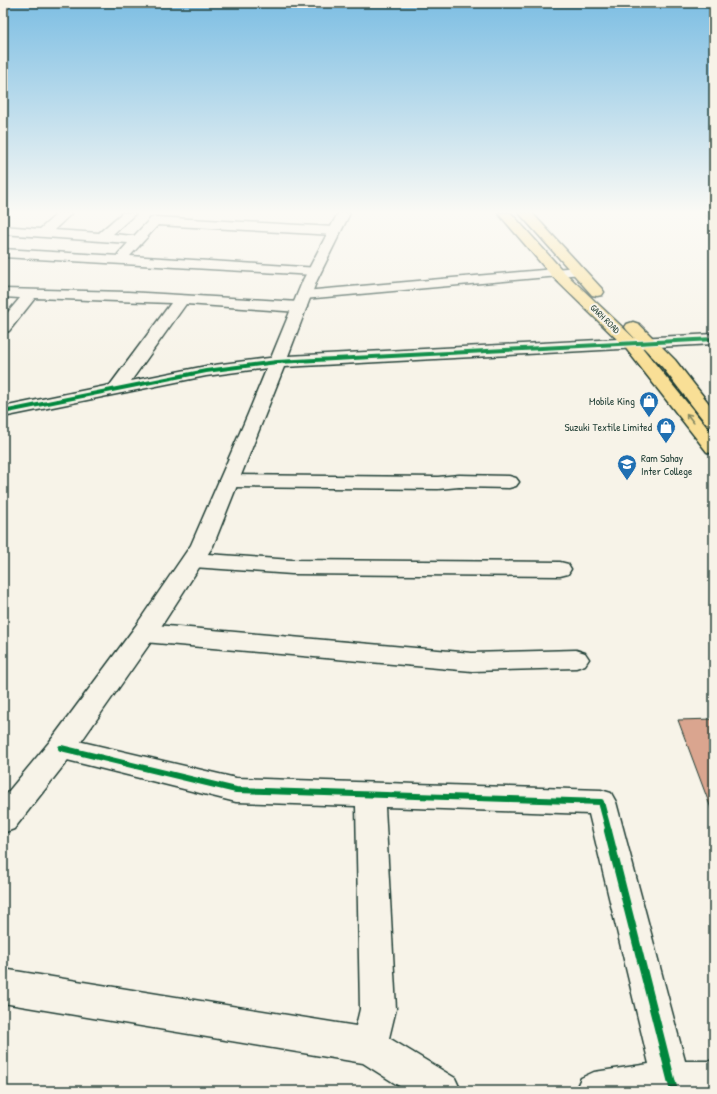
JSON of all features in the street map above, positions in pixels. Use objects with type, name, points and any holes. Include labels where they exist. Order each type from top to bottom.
[{"type":"main road","name":"GARH ROAD","points":[[549,264],[630,343],[714,448]]},
{"type":"main road","name":"GARH ROAD","points":[[571,264],[669,364],[714,422]]},
{"type":"main road","points":[[648,366],[669,364]]},
{"type":"street","points":[[194,264],[314,271]]},
{"type":"street","points":[[3,820],[61,748],[144,633],[202,546],[318,264]]},
{"type":"street","points":[[3,293],[182,299],[302,301],[577,271]]},
{"type":"street","points":[[3,328],[31,294]]},
{"type":"street","points":[[116,389],[182,299]]},
{"type":"street","points":[[3,412],[206,371],[277,362],[714,339]]},
{"type":"street","points":[[229,481],[438,483],[459,481],[509,482]]},
{"type":"street","points":[[193,560],[292,567],[560,569]]},
{"type":"street","points":[[144,633],[472,662],[576,659]]},
{"type":"street","points":[[61,748],[236,790],[370,796],[601,802],[672,1086]]},
{"type":"street","points":[[369,1046],[378,1009],[370,796]]},
{"type":"street","points":[[3,986],[369,1046],[442,1091]]},
{"type":"street","points":[[594,1091],[672,1086],[714,1080]]},
{"type":"building","points":[[714,719],[714,810],[712,811],[678,720]]},
{"type":"cycle path","points":[[3,412],[206,371],[277,362],[714,339]]},
{"type":"cycle path","points":[[61,748],[236,790],[601,802],[674,1091]]},
{"type":"place","name":"Mobile King","points":[[649,418]]},
{"type":"place","name":"Suzuki Textile Limited","points":[[666,444]]},
{"type":"place","name":"Ram Sahay Inter College","points":[[627,481]]}]
